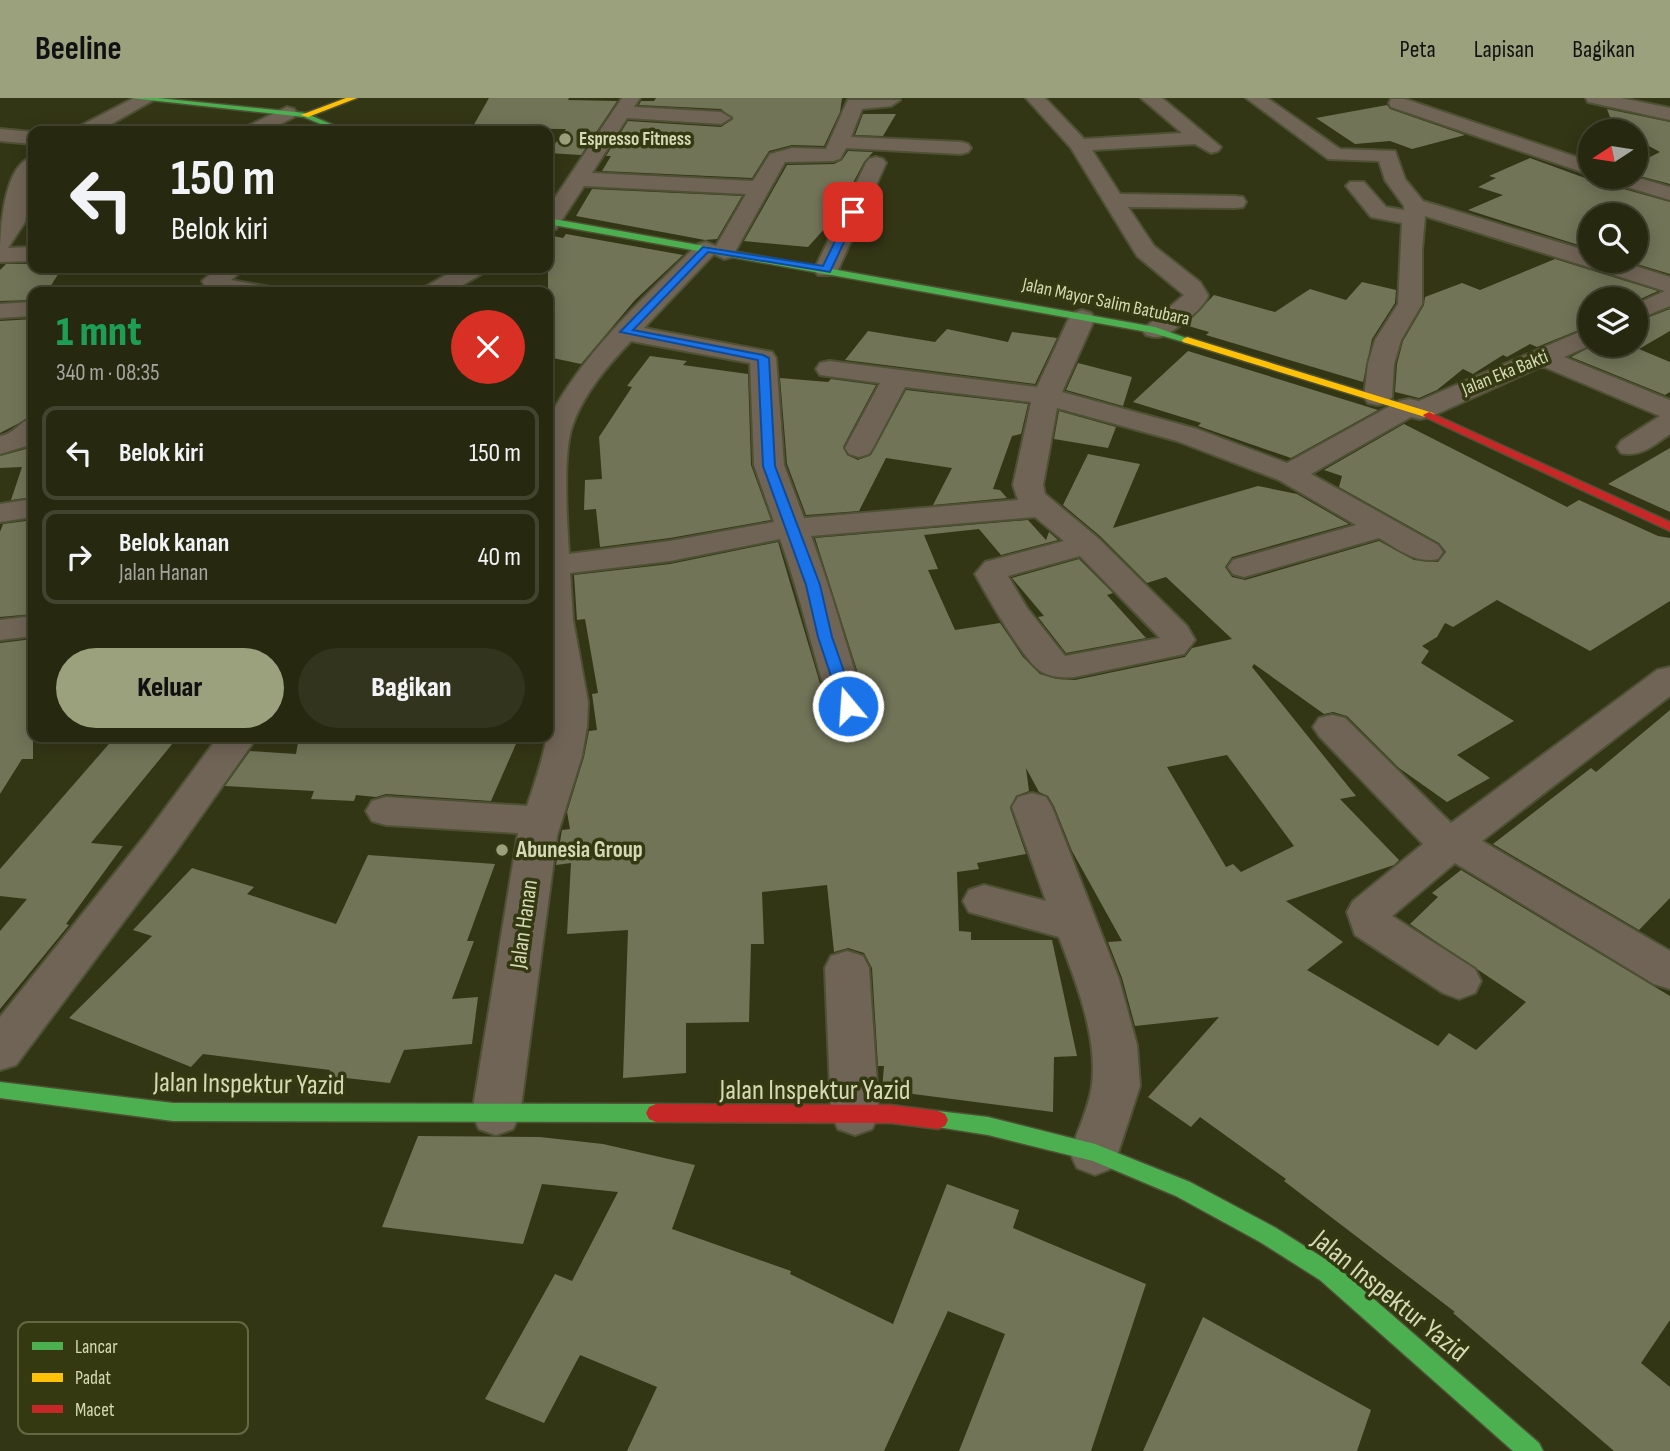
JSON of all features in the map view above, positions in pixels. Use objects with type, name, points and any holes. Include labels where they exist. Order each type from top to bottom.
[{"type":"street","points":[[94,126],[143,98],[296,114],[329,126]]},
{"type":"street","points":[[266,126],[296,114],[354,98]]},
{"type":"street","points":[[1035,98],[1079,145],[1145,251],[1191,286],[1196,295],[1195,301],[1155,330]]},
{"type":"street","points":[[1150,98],[1218,152]]},
{"type":"street","points":[[1255,98],[1335,155],[1388,155],[1395,180],[1414,212],[1410,304],[1388,340],[1381,364],[1378,397]]},
{"type":"street","points":[[1595,98],[1670,114]]},
{"type":"street","points":[[891,100],[855,104],[840,142],[963,148]]},
{"type":"street","points":[[1398,103],[1578,165]]},
{"type":"street","points":[[553,216],[626,105],[721,118]]},
{"type":"street","points":[[1648,130],[1670,126]]},
{"type":"street","points":[[0,135],[28,138]]},
{"type":"street","points":[[1079,145],[1199,138]]},
{"type":"street","name":"Jalan Hanan","points":[[553,457],[555,419],[596,364],[625,332],[715,251],[778,158],[792,154],[833,155],[840,142]]},
{"type":"street","points":[[826,270],[876,163]]},
{"type":"street","points":[[0,243],[14,222],[8,202],[28,169]]},
{"type":"street","points":[[578,179],[760,187]]},
{"type":"street","points":[[1357,186],[1379,212],[1414,212],[1511,233],[1578,255]]},
{"type":"street","points":[[1648,187],[1670,194]]},
{"type":"street","points":[[1115,200],[1235,202]]},
{"type":"street","name":"Jalan Mayor Salim Batubara","points":[[553,223],[1155,330],[1415,409],[1670,527]]},
{"type":"street","points":[[0,255],[28,254]]},
{"type":"street","points":[[223,273],[214,281],[216,285],[229,287]]},
{"type":"street","points":[[443,287],[466,273]]},
{"type":"street","points":[[1633,273],[1670,285]]},
{"type":"street","points":[[1648,307],[1670,297]]},
{"type":"street","points":[[0,311],[28,309]]},
{"type":"street","points":[[1082,318],[1046,396],[1028,485],[1031,497],[1087,545],[1175,632],[1178,640],[1172,646],[1074,666],[1053,664],[1012,612],[992,581],[991,574],[996,569],[1087,545]]},
{"type":"street","points":[[625,332],[763,358],[769,466],[813,585],[825,637],[848,706]]},
{"type":"street","name":"Jalan Eka Bakti","points":[[1289,474],[1415,409],[1545,358],[1578,342]]},
{"type":"street","points":[[1545,358],[1670,410]]},
{"type":"street","points":[[829,369],[1046,396],[1187,435],[1289,474],[1427,552]]},
{"type":"street","points":[[859,448],[897,377]]},
{"type":"street","points":[[1631,447],[1670,422]]},
{"type":"street","points":[[0,445],[21,440],[28,435]]},
{"type":"street","points":[[553,581],[670,551],[791,528],[1041,507]]},
{"type":"street","points":[[0,513],[28,509]]},
{"type":"street","points":[[966,513],[996,569]]},
{"type":"street","points":[[1244,567],[1383,527]]},
{"type":"street","name":"Jalan Hanan","points":[[496,1114],[537,836],[563,756],[568,726],[570,702],[553,591]]},
{"type":"street","points":[[0,630],[28,627]]},
{"type":"street","points":[[1459,981],[1370,923],[1367,916],[1373,906],[1670,678]]},
{"type":"street","points":[[1332,727],[1420,821],[1452,843],[1670,972]]},
{"type":"street","points":[[0,1051],[161,843],[234,742]]},
{"type":"street","points":[[1032,807],[1097,979],[1114,1045],[1116,1086],[1096,1153]]},
{"type":"street","points":[[386,811],[542,821]]},
{"type":"street","points":[[984,901],[1076,925]]},
{"type":"street","points":[[846,968],[855,1114]]},
{"type":"street","name":"Jalan Inspektur Yazid","points":[[0,1090],[173,1112],[855,1114],[927,1117],[988,1126],[1096,1153],[1183,1189],[1268,1235],[1328,1273],[1531,1451]]},
{"type":"building","points":[[489,98],[617,101],[581,155],[553,153],[553,146],[566,129],[553,129],[553,126],[473,126]]},
{"type":"building","points":[[656,98],[842,98],[840,112],[824,146],[792,145],[769,151],[752,178],[602,171],[611,156],[606,156],[628,121],[721,127],[733,119],[721,109],[639,105],[641,101],[654,101]]},
{"type":"building","points":[[1387,105],[1390,109],[1465,135],[1412,149],[1390,141],[1355,144],[1316,118]]},
{"type":"building","points":[[1607,109],[1670,122],[1670,184],[1648,178],[1648,158],[1660,152],[1648,146],[1648,119],[1611,119]]},
{"type":"building","points":[[863,114],[896,114],[883,136],[855,135]]},
{"type":"building","points":[[848,151],[873,152],[864,162],[835,217],[808,247],[744,241],[787,165],[834,164],[842,160]]},
{"type":"building","points":[[1530,158],[1578,175],[1578,189],[1624,189],[1670,202],[1670,274],[1648,267],[1648,203],[1578,203],[1578,245],[1468,210],[1503,195],[1478,187],[1496,178],[1489,176]]},
{"type":"building","points":[[592,189],[742,196],[717,239],[705,240],[576,216]]},
{"type":"building","points":[[566,234],[683,255],[635,300],[581,364],[553,358],[553,287],[548,287],[548,273],[553,273],[553,236],[563,238]]},
{"type":"building","points":[[1555,259],[1578,266],[1578,273],[1600,273],[1645,287],[1578,287],[1578,330],[1537,347],[1530,344],[1507,357],[1503,355],[1473,374],[1463,369],[1437,390],[1419,398],[1395,392],[1397,364],[1403,341],[1424,305],[1425,297],[1462,283],[1480,290]]},
{"type":"building","points":[[6,264],[28,264],[28,273],[59,273],[50,287],[28,287],[28,300],[0,301],[0,270]]},
{"type":"building","points":[[1362,282],[1396,290],[1395,303],[1372,339],[1363,382],[1206,335],[1209,332],[1185,325],[1214,295],[1275,312],[1310,289],[1346,300]]},
{"type":"building","points":[[1648,288],[1658,291],[1648,296]]},
{"type":"building","points":[[1670,309],[1670,331],[1648,344],[1648,317]]},
{"type":"building","points":[[28,319],[28,419],[0,433],[0,321]]},
{"type":"building","points":[[947,329],[1008,342],[1012,332],[1057,338],[1035,384],[845,360],[868,331],[935,342]]},
{"type":"building","points":[[1188,351],[1378,410],[1291,458],[1198,426],[1201,423],[1133,402]]},
{"type":"building","points":[[1578,353],[1578,357],[1648,357],[1648,353],[1670,362],[1670,392],[1665,395],[1571,357]]},
{"type":"building","points":[[650,356],[687,361],[683,365],[748,374],[751,465],[771,520],[600,547],[596,509],[584,510],[585,480],[602,479],[599,437],[632,387],[627,386]]},
{"type":"building","points":[[1078,363],[1132,377],[1123,406],[1066,390]]},
{"type":"building","points":[[780,378],[828,382],[831,379],[876,385],[843,447],[847,455],[858,460],[871,455],[906,390],[1028,404],[1021,434],[1012,436],[993,489],[1000,490],[1007,498],[933,505],[952,468],[886,458],[859,511],[806,515],[787,464]]},
{"type":"building","points":[[1059,411],[1116,427],[1108,448],[1054,439]]},
{"type":"building","points":[[1404,424],[1567,507],[1579,500],[1658,536],[1670,538],[1670,601],[1590,651],[1497,600],[1453,627],[1445,623],[1437,637],[1422,646],[1429,651],[1421,663],[1514,721],[1457,755],[1490,778],[1447,802],[1399,768],[1347,716],[1333,712],[1324,714],[1254,664],[1252,667],[1356,796],[1340,799],[1399,860],[1394,865],[1286,901],[1343,942],[1307,970],[1438,1046],[1449,1033],[1476,1050],[1526,1002],[1410,924],[1438,897],[1432,893],[1461,870],[1670,996],[1670,1320],[1641,1363],[1670,1387],[1670,1451],[1614,1451],[1453,1313],[1455,1312],[1284,1181],[1286,1179],[1200,1117],[1191,1127],[1148,1097],[1219,1017],[1135,1026],[1122,978],[1108,942],[1122,941],[1072,851],[1054,806],[1048,796],[1039,792],[1026,768],[1029,791],[1016,796],[1010,808],[1026,854],[977,863],[979,869],[957,872],[959,931],[971,932],[971,940],[1052,940],[1077,1056],[1054,1057],[1053,1112],[882,1090],[884,1066],[878,1066],[872,968],[864,953],[848,948],[834,952],[827,885],[762,892],[764,944],[751,944],[749,1022],[686,1023],[686,1073],[623,1078],[628,930],[567,934],[571,863],[556,865],[562,830],[570,829],[567,812],[589,731],[597,730],[592,694],[598,693],[585,619],[577,620],[574,575],[670,564],[778,542],[827,707],[834,717],[849,721],[863,715],[868,705],[815,538],[1028,520],[1046,540],[1049,532],[1058,540],[1001,555],[979,529],[924,535],[938,569],[928,570],[955,630],[1000,623],[1023,657],[1040,674],[1075,680],[1185,657],[1192,648],[1232,639],[1166,577],[1147,583],[1100,536],[1063,505],[1088,454],[1140,464],[1113,528],[1258,486],[1297,494],[1349,524],[1232,557],[1225,567],[1232,577],[1245,580],[1379,541],[1414,560],[1438,562],[1446,552],[1439,543],[1339,487],[1342,476],[1324,470]],"holes":[[[1227,755],[1294,846],[1241,872],[1233,864],[1226,867],[1167,767]]]},
{"type":"building","points":[[28,448],[28,498],[11,500],[22,467],[0,468],[0,456]]},
{"type":"building","points":[[1670,448],[1670,512],[1608,484]]},
{"type":"building","points":[[28,521],[28,614],[0,617],[0,532],[3,524]]},
{"type":"building","points":[[1079,559],[1113,593],[1107,595],[1146,638],[1066,653],[1038,617],[1044,616],[1012,578]]},
{"type":"building","points":[[28,640],[28,742],[33,742],[33,759],[22,759],[0,794],[0,643]]},
{"type":"building","points":[[1670,710],[1670,898],[1639,930],[1493,844],[1591,768],[1596,772]]},
{"type":"building","points":[[111,742],[174,742],[91,843],[123,846],[66,924],[69,925],[0,1009],[0,931],[27,899],[0,896],[0,869]]},
{"type":"building","points":[[298,742],[517,742],[491,801],[386,794],[376,797],[356,795],[354,801],[311,799],[314,791],[225,786],[250,751],[296,754]]},
{"type":"building","points":[[368,855],[495,864],[467,941],[474,941],[452,999],[478,997],[472,1044],[404,1050],[390,1083],[328,1076],[330,1070],[203,1054],[191,1067],[69,1018],[152,936],[133,930],[192,868],[254,887],[247,894],[336,924]]},
{"type":"building","points":[[418,1136],[540,1137],[603,1144],[695,1165],[672,1229],[791,1271],[790,1274],[893,1324],[947,1184],[1019,1210],[1013,1228],[1146,1284],[1091,1451],[959,1451],[1005,1334],[948,1311],[884,1451],[627,1451],[657,1387],[580,1355],[544,1423],[485,1399],[555,1274],[572,1281],[618,1192],[542,1184],[523,1244],[382,1227]]},
{"type":"building","points":[[1203,1317],[1371,1410],[1357,1451],[1143,1451]]},
{"type":"traffic: fast","points":[[135,98],[305,115],[331,126]]},
{"type":"traffic: fast","points":[[553,222],[1155,330],[1187,340]]},
{"type":"traffic: fast","points":[[0,1090],[173,1112],[656,1113]]},
{"type":"traffic: fast","points":[[938,1120],[988,1126],[1095,1153],[1183,1189],[1268,1235],[1328,1273],[1531,1451]]},
{"type":"traffic: slow","points":[[305,115],[353,98]]},
{"type":"traffic: slow","points":[[1187,340],[1429,415]]},
{"type":"traffic: jam","points":[[1429,415],[1670,527]]},
{"type":"traffic: jam","points":[[656,1113],[891,1114],[938,1120]]},
{"type":"place","name":"Espresso Fitness","points":[[565,139]]},
{"type":"place","name":"Abunesia Group","points":[[502,850]]},
{"type":"route","points":[[848,706],[825,637],[813,585],[769,466],[763,358],[625,332],[706,249],[826,270],[853,212]]}]
